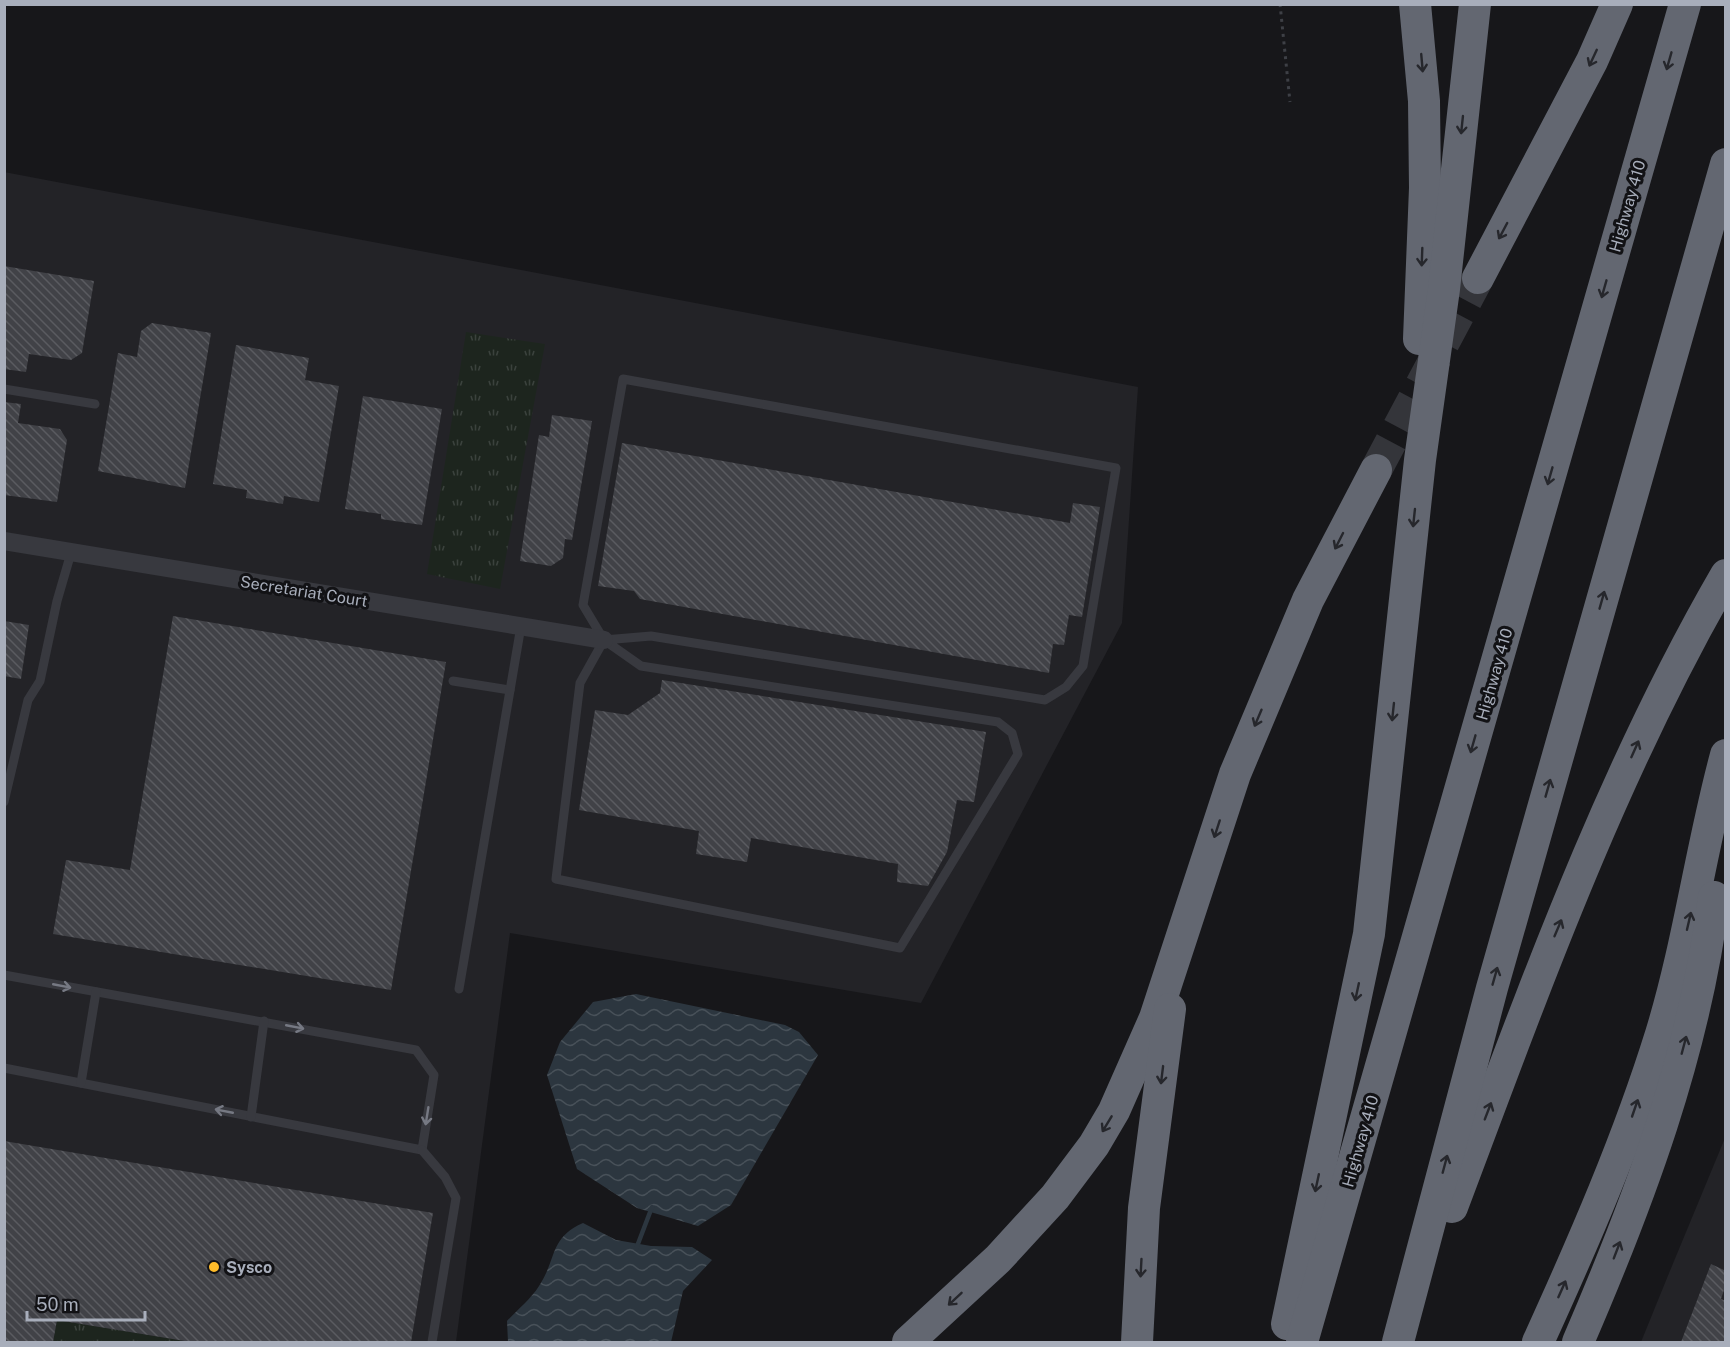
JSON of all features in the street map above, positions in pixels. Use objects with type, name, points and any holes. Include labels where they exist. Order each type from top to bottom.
[{"type":"highway","points":[[1415,4],[1423,80],[1425,155],[1419,332],[1420,460]]},
{"type":"highway","points":[[1283,1342],[1369,934],[1420,460],[1444,289],[1475,4]]},
{"type":"highway","points":[[1478,278],[1592,61],[1617,4]]},
{"type":"highway","name":"Highway 410","points":[[1302,1342],[1685,4]]},
{"type":"highway","points":[[1400,1342],[1495,976],[1725,164]]},
{"type":"highway","points":[[908,1342],[998,1259],[1055,1197],[1094,1145],[1114,1111],[1155,1018],[1235,774],[1308,600],[1376,470]]},
{"type":"highway","points":[[1400,1342],[1548,953],[1580,875],[1638,741],[1725,575]]},
{"type":"highway","points":[[1538,1342],[1586,1237],[1624,1140],[1661,1033],[1688,927],[1712,804],[1725,755]]},
{"type":"highway","points":[[1578,1342],[1617,1252],[1644,1175],[1683,1047],[1711,922],[1725,813]]},
{"type":"highway","points":[[1137,1342],[1144,1208],[1177,954]]},
{"type":"street","name":"Secretariat Court","points":[[4,541],[604,640]]},
{"type":"lane","points":[[604,640],[580,683],[556,879],[900,948],[1017,754],[1012,732],[998,722],[641,666],[604,640],[583,604],[623,379],[1116,468],[1083,666],[1066,687],[1045,700],[651,636],[604,640]]},
{"type":"lane","points":[[4,389],[95,404]]},
{"type":"lane","points":[[4,802],[28,699],[40,681],[57,601],[71,553]]},
{"type":"lane","points":[[459,989],[521,626]]},
{"type":"lane","points":[[453,681],[510,690]]},
{"type":"lane","points":[[4,975],[417,1050],[434,1075],[422,1150]]},
{"type":"lane","points":[[81,1083],[96,992]]},
{"type":"lane","points":[[251,1117],[264,1021]]},
{"type":"lane","points":[[4,1068],[422,1150],[445,1177],[456,1198],[432,1342]]},
{"type":"path","points":[[1280,4],[1290,102]]},
{"type":"shaded area","points":[[4,172],[1138,387],[1122,623],[921,1003],[510,933],[456,1342],[5,1342]]},
{"type":"shaded area","points":[[1725,1138],[1725,1342],[1641,1342],[1667,1278]]},
{"type":"green space","points":[[466,332],[545,344],[500,589],[427,574]]},
{"type":"green space","points":[[57,1320],[191,1342],[53,1342]]},
{"type":"water","points":[[636,994],[785,1025],[799,1032],[818,1055],[731,1205],[698,1226],[637,1208],[577,1169],[547,1075],[560,1042],[593,1002]]},
{"type":"water","points":[[583,1223],[616,1240],[651,1246],[692,1247],[712,1260],[683,1291],[671,1342],[508,1342],[507,1321],[539,1286],[564,1235]]},
{"type":"building","points":[[4,266],[94,281],[82,353],[71,360],[29,354],[26,372],[4,369]]},
{"type":"building","points":[[152,323],[211,333],[185,488],[98,471],[118,353],[137,357],[141,331]]},
{"type":"building","points":[[236,345],[309,358],[305,380],[339,386],[319,502],[284,496],[283,504],[246,498],[247,490],[213,484]]},
{"type":"building","points":[[363,396],[442,409],[422,525],[381,519],[381,514],[345,509]]},
{"type":"building","points":[[4,402],[21,404],[18,423],[60,429],[67,440],[57,502],[4,495]]},
{"type":"building","points":[[552,415],[592,421],[572,540],[565,539],[563,558],[551,566],[520,561],[539,435],[549,437]]},
{"type":"building","points":[[622,443],[1070,523],[1073,503],[1100,507],[1082,617],[1069,615],[1064,645],[1053,644],[1049,673],[640,599],[634,591],[598,586]]},
{"type":"building","points":[[173,616],[446,662],[391,990],[53,934],[66,860],[130,870]]},
{"type":"building","points":[[4,621],[29,625],[21,679],[4,676]]},
{"type":"building","points":[[662,680],[986,732],[974,802],[957,800],[947,852],[928,886],[897,882],[898,864],[751,838],[747,862],[696,854],[699,831],[579,810],[595,710],[628,715],[660,693]]},
{"type":"building","name":"Sysco","points":[[4,1141],[433,1213],[411,1342],[191,1342],[57,1320],[53,1342],[4,1342]]},
{"type":"building","points":[[1711,1264],[1726,1271],[1726,1284],[1721,1299],[1726,1301],[1726,1342],[1681,1342]]},
{"type":"waterway","points":[[636,1249],[652,1207]]},
{"type":"tunnel","points":[[1376,470],[1478,278]]},
{"type":"place","name":"Sysco","points":[[214,1267]]}]
